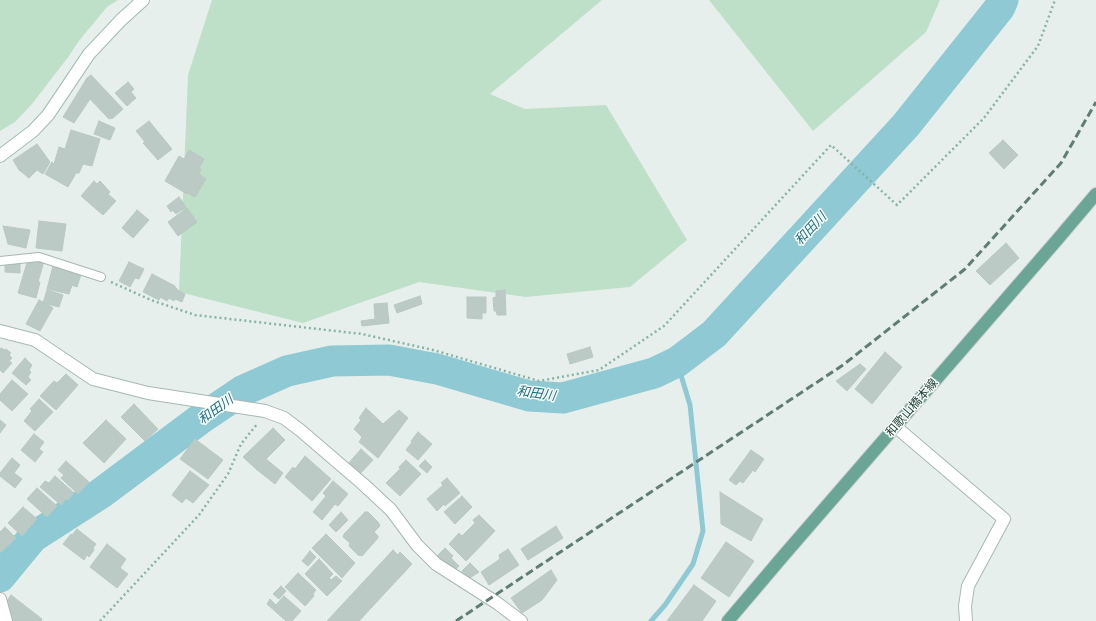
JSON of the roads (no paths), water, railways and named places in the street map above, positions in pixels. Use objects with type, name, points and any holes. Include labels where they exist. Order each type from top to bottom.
[{"type":"main road","name":"和歌山橋本線","points":[[728,621],[784,554],[896,427],[1096,194]]},
{"type":"street","points":[[0,156],[33,131],[48,115],[89,54],[121,20],[143,0]]},
{"type":"street","points":[[0,331],[35,340],[93,379],[148,393],[265,410],[284,418],[300,430],[392,510],[417,545],[436,564],[497,603],[521,621]]},
{"type":"street","points":[[896,427],[1004,519],[968,586],[964,606],[966,621]]},
{"type":"street","points":[[0,599],[6,621]]},
{"type":"lane","points":[[0,261],[39,257],[101,277]]},
{"type":"waterway","name":"和田川","points":[[0,577],[33,537],[100,494],[199,420],[242,391],[287,371],[332,361],[389,360],[437,369],[529,396],[563,398],[654,373],[677,362],[714,334],[906,125],[1000,7],[1003,0]]},
{"type":"waterway","points":[[651,621],[665,605],[693,564],[703,531],[690,405],[677,362]]},
{"type":"railway","points":[[456,621],[843,365],[965,269],[1061,163],[1096,102]]}]
